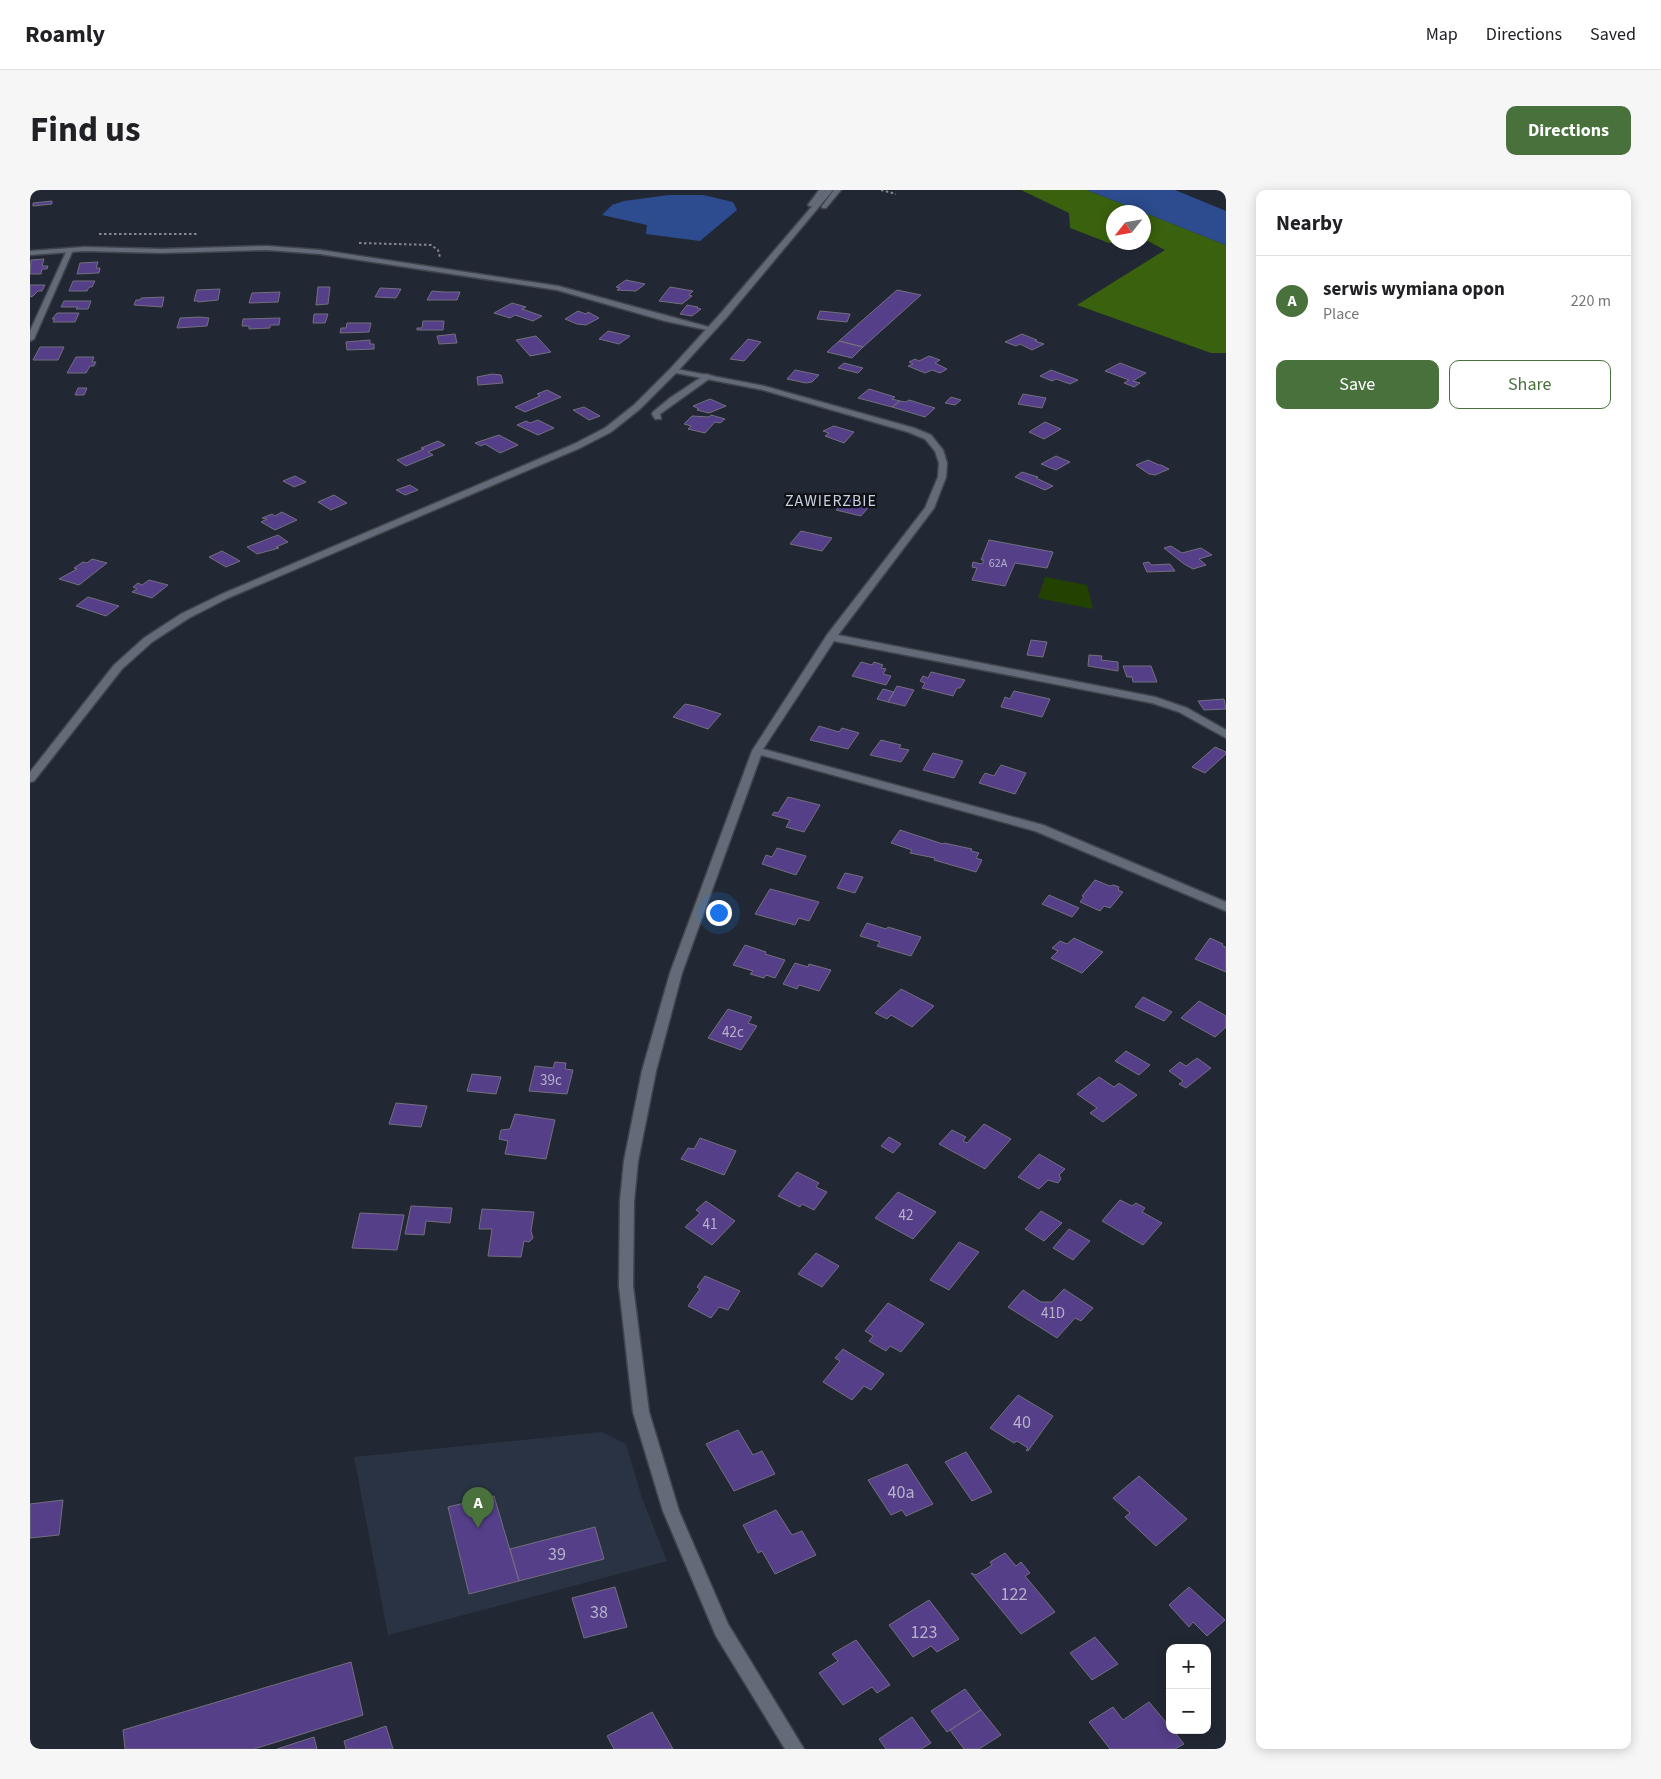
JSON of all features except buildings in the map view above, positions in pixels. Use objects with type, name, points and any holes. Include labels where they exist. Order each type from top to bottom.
[{"type":"street","points":[[817,206],[823,190]]},
{"type":"street","points":[[30,779],[118,667],[148,640],[185,616],[224,596],[578,446],[608,430],[637,407],[674,370],[830,190]]},
{"type":"street","points":[[817,206],[838,190]]},
{"type":"street","points":[[30,253],[70,250],[162,251],[267,248],[320,252],[558,288],[668,319],[712,328]]},
{"type":"street","points":[[674,370],[764,388],[888,423],[928,437],[939,450],[943,463],[942,477],[929,508],[831,637],[757,751],[676,973],[649,1071],[631,1161],[626,1201],[626,1286],[640,1412],[671,1511],[722,1630],[796,1749]]},
{"type":"street","points":[[831,637],[1155,700],[1183,710],[1226,735]]},
{"type":"street","points":[[757,751],[1039,828],[1226,907]]},
{"type":"lane","points":[[30,339],[70,250]]},
{"type":"lane","points":[[658,417],[656,414],[673,400],[709,376]]},
{"type":"path","points":[[881,190],[896,194]]},
{"type":"shaded area","points":[[602,1432],[626,1444],[642,1498],[667,1561],[388,1635],[354,1457]]},
{"type":"green space","points":[[1021,190],[1087,190],[1125,205],[1106,205],[1106,242],[1070,228],[1069,213]]},
{"type":"green space","points":[[1151,216],[1226,245],[1226,353],[1211,353],[1077,305],[1165,250],[1151,243]]},
{"type":"green space","points":[[1045,577],[1087,585],[1093,609],[1038,598]]},
{"type":"water","points":[[1087,190],[1175,190],[1226,211],[1226,245],[1151,215],[1151,205],[1125,205]]},
{"type":"water","points":[[669,195],[703,195],[733,202],[737,210],[700,241],[646,234],[647,225],[602,215],[612,205],[624,201]]},
{"type":"place","name":"serwis wymiana opon","points":[[478,1528]]},
{"type":"district","name":"ZAWIERZBIE","points":[[831,500]]}]
